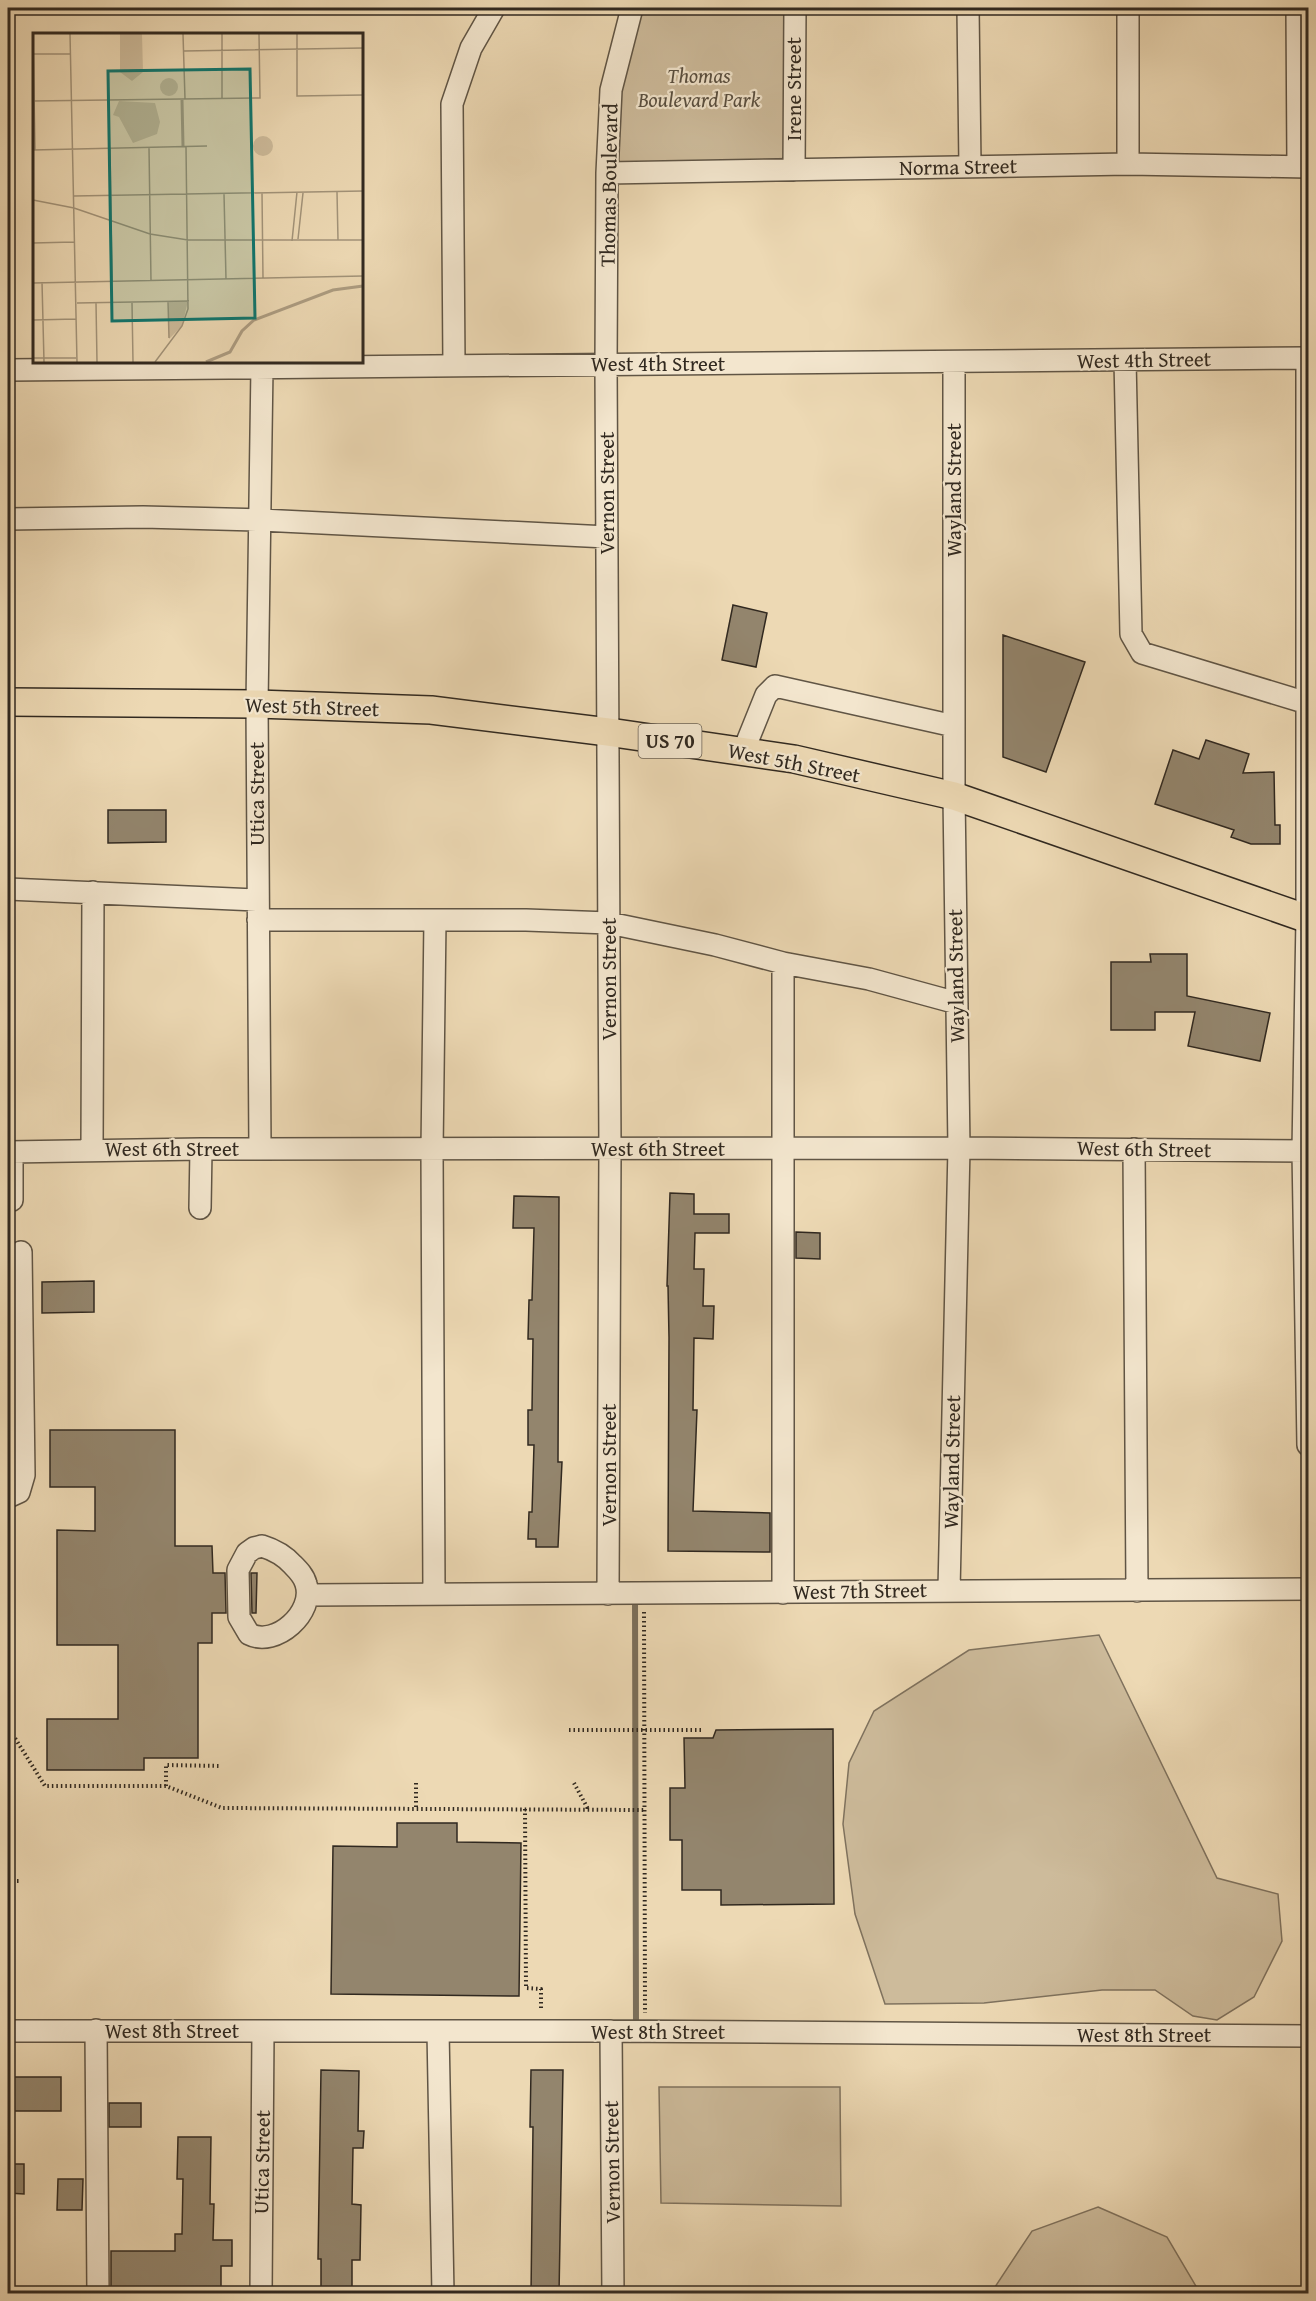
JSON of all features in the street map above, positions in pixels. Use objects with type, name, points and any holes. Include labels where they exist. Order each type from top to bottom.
[{"type":"main road","name":"West 5th Street","points":[[8,702],[257,704],[431,710],[608,732],[794,759],[954,796],[1308,918]]},
{"type":"street","points":[[454,365],[452,104],[471,48],[494,8]]},
{"type":"street","name":"Thomas Boulevard","points":[[606,365],[607,173],[611,90],[632,8]]},
{"type":"street","name":"Irene Street","points":[[794,170],[795,8]]},
{"type":"street","points":[[968,8],[970,167]]},
{"type":"street","points":[[1128,8],[1128,164]]},
{"type":"street","points":[[1297,8],[1303,166]]},
{"type":"street","name":"Norma Street","points":[[607,173],[1128,164],[1303,166]]},
{"type":"street","points":[[1308,358],[1306,1151],[1308,1445]]},
{"type":"street","name":"West 4th Street","points":[[8,370],[1308,358]]},
{"type":"street","points":[[1125,360],[1131,634],[1142,653],[1307,703]]},
{"type":"street","name":"Wayland Street","points":[[949,1590],[959,1148],[954,796],[954,362]]},
{"type":"street","name":"Vernon Street","points":[[606,365],[610,1149],[608,1594]]},
{"type":"street","name":"Utica Street","points":[[260,1149],[257,704],[262,367]]},
{"type":"street","points":[[8,519],[143,517],[261,520],[607,537]]},
{"type":"street","points":[[743,752],[765,695],[775,686],[954,726]]},
{"type":"street","points":[[8,889],[93,892],[258,910],[435,920],[609,923],[705,943],[783,963],[869,979],[957,1003]]},
{"type":"street","points":[[92,1150],[93,892]]},
{"type":"street","points":[[434,1594],[432,1149],[435,920]]},
{"type":"street","points":[[783,963],[783,1593]]},
{"type":"street","name":"West 6th Street","points":[[10,1152],[201,1149],[959,1148],[1306,1151]]},
{"type":"street","points":[[200,1208],[201,1149]]},
{"type":"street","points":[[1134,1149],[1137,1591]]},
{"type":"street","points":[[10,1152],[12,1200]]},
{"type":"street","points":[[8,1497],[19,1492],[24,1475],[21,1252]]},
{"type":"street","name":"West 7th Street","points":[[308,1595],[1308,1589]]},
{"type":"street","points":[[96,2030],[98,2294]]},
{"type":"street","name":"West 8th Street","points":[[8,2031],[611,2031],[1308,2036]]},
{"type":"street","name":"Utica Street","points":[[261,2294],[263,2031]]},
{"type":"street","points":[[438,2031],[443,2294]]},
{"type":"street","name":"Vernon Street","points":[[611,2031],[613,2294]]},
{"type":"path","points":[[644,1594],[645,2032]]},
{"type":"path","points":[[8,1727],[45,1786],[166,1786],[222,1808],[644,1810]]},
{"type":"path","points":[[569,1730],[704,1730]]},
{"type":"path","points":[[166,1786],[166,1765],[221,1766]]},
{"type":"path","points":[[416,1783],[416,1809]]},
{"type":"path","points":[[574,1783],[588,1809]]},
{"type":"path","points":[[525,1809],[526,1988],[541,1989],[541,2031]]},
{"type":"path","points":[[8,1881],[19,1881]]},
{"type":"green space","name":"Thomas Boulevard Park","points":[[636,8],[791,8],[791,167],[611,170],[615,92]]},
{"type":"green space","points":[[1099,1635],[1217,1878],[1278,1894],[1282,1941],[1254,1997],[1217,2020],[1193,2016],[1155,1990],[1102,1990],[984,2003],[885,2004],[855,1914],[843,1824],[849,1763],[874,1711],[969,1650]]},
{"type":"green space","points":[[659,2087],[840,2087],[841,2206],[661,2203]]},
{"type":"green space","points":[[1098,2207],[1167,2237],[1200,2293],[993,2293],[1032,2231]]},
{"type":"building","points":[[733,605],[767,613],[756,667],[722,660]]},
{"type":"building","points":[[1003,635],[1085,662],[1046,772],[1003,757]]},
{"type":"building","points":[[1206,740],[1249,754],[1243,773],[1274,772],[1275,825],[1280,825],[1280,844],[1251,844],[1231,837],[1234,830],[1155,804],[1173,750],[1199,759]]},
{"type":"building","points":[[108,810],[166,810],[166,842],[108,843]]},
{"type":"building","points":[[1150,954],[1187,954],[1187,996],[1270,1013],[1260,1061],[1188,1046],[1195,1012],[1155,1012],[1155,1030],[1111,1030],[1111,962],[1151,962]]},
{"type":"building","points":[[670,1193],[694,1194],[694,1214],[729,1214],[729,1233],[695,1233],[694,1269],[704,1269],[703,1306],[714,1306],[713,1339],[694,1338],[693,1410],[697,1410],[693,1511],[770,1513],[770,1552],[668,1551],[669,1338],[667,1286]]},
{"type":"building","points":[[514,1196],[559,1197],[558,1462],[562,1462],[558,1547],[536,1547],[536,1539],[528,1539],[529,1512],[532,1512],[534,1445],[528,1445],[528,1410],[532,1410],[533,1339],[528,1339],[529,1300],[532,1300],[534,1228],[513,1228]]},
{"type":"building","points":[[796,1232],[820,1233],[820,1259],[796,1258]]},
{"type":"building","points":[[94,1281],[94,1312],[42,1313],[42,1282]]},
{"type":"building","points":[[50,1430],[175,1430],[175,1546],[212,1546],[213,1573],[225,1573],[226,1613],[212,1613],[212,1643],[198,1643],[198,1758],[144,1758],[144,1770],[47,1770],[47,1719],[118,1719],[118,1645],[57,1645],[57,1530],[95,1531],[95,1487],[50,1487]]},
{"type":"building","points":[[251,1573],[257,1573],[256,1613],[252,1613]]},
{"type":"building","points":[[833,1729],[834,1904],[721,1905],[721,1890],[682,1890],[682,1840],[670,1840],[670,1788],[685,1788],[684,1738],[713,1738],[716,1730]]},
{"type":"building","points":[[397,1823],[457,1823],[457,1842],[521,1843],[519,1996],[331,1994],[333,1846],[397,1847]]},
{"type":"building","points":[[321,2070],[359,2071],[358,2131],[364,2131],[363,2148],[353,2148],[352,2204],[361,2205],[360,2260],[352,2260],[352,2294],[321,2294],[321,2259],[318,2259]]},
{"type":"building","points":[[531,2070],[563,2070],[559,2294],[531,2294],[533,2127],[530,2127]]},
{"type":"building","points":[[8,2077],[61,2077],[61,2111],[8,2111]]},
{"type":"building","points":[[109,2103],[141,2103],[141,2127],[109,2127]]},
{"type":"building","points":[[178,2137],[211,2137],[210,2204],[214,2204],[213,2240],[232,2240],[232,2266],[221,2266],[221,2294],[111,2294],[111,2251],[175,2251],[175,2234],[182,2234],[183,2179],[177,2179]]},
{"type":"building","points":[[8,2164],[24,2164],[24,2194],[8,2193]]},
{"type":"building","points":[[58,2179],[83,2179],[82,2210],[57,2210]]},
{"type":"waterway","points":[[635,1597],[636,2028]]}]
